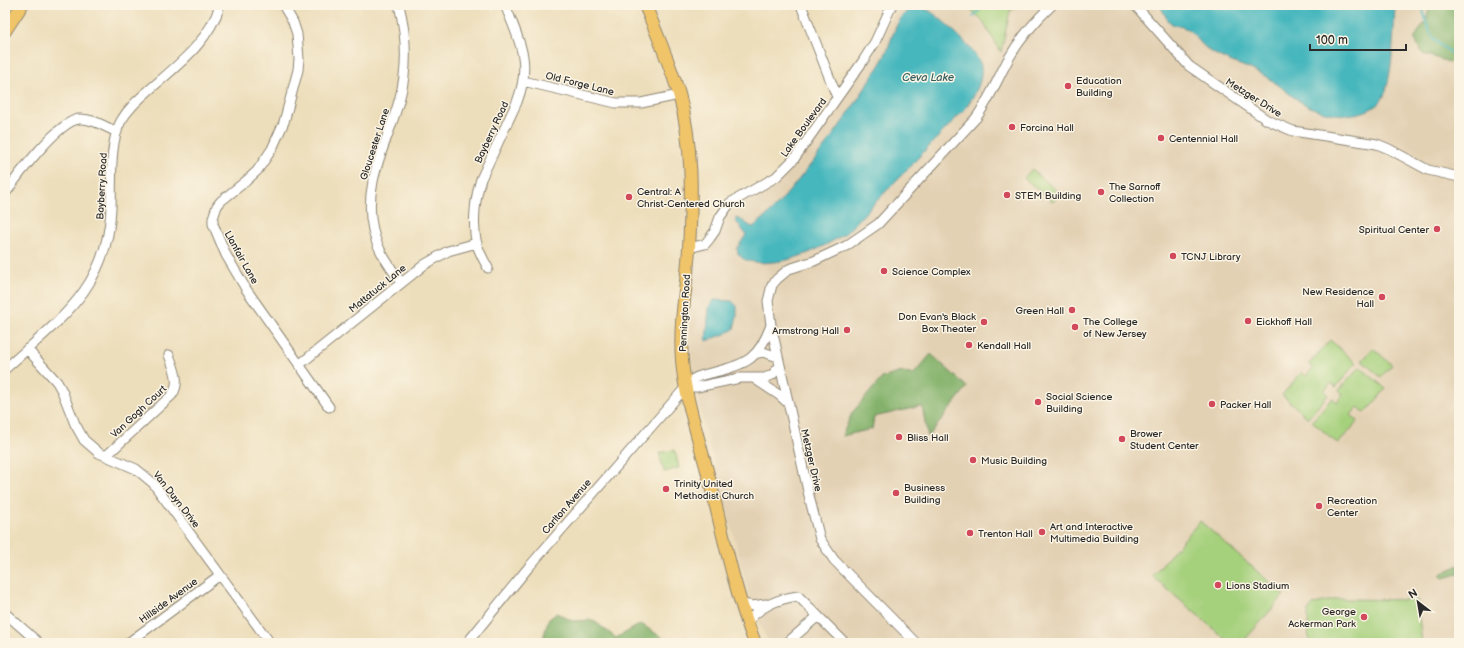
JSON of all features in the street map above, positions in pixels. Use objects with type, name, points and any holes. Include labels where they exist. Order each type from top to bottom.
[{"type":"main road","points":[[5,31],[22,5]]},
{"type":"main road","name":"Pennington Road","points":[[645,5],[671,70],[679,95],[686,128],[690,167],[689,248],[681,333],[682,359],[689,406],[741,603],[755,643]]},
{"type":"street","name":"Bayberry Road","points":[[5,369],[69,310],[89,286],[100,262],[109,232],[114,143],[120,123],[132,106],[202,40],[214,21],[220,5]]},
{"type":"street","name":"Llanfair Lane","points":[[283,5],[293,22],[297,34],[299,59],[298,70],[284,122],[279,136],[266,159],[246,181],[221,201],[217,206],[213,218],[215,231],[236,272],[329,408]]},
{"type":"street","name":"Gloucester Lane","points":[[399,5],[405,34],[406,52],[403,87],[375,172],[369,205],[377,243],[382,254],[401,283]]},
{"type":"street","name":"Bayberry Road","points":[[488,268],[477,243],[475,234],[475,208],[477,191],[481,179],[517,102],[523,81],[523,53],[520,41],[505,5]]},
{"type":"street","points":[[801,5],[838,97]]},
{"type":"street","name":"Lake Boulevard","points":[[689,248],[705,244],[715,231],[720,217],[730,203],[768,182],[785,169],[794,159],[863,61],[875,42],[892,5]]},
{"type":"street","name":"Metzger Drive","points":[[916,643],[838,564],[824,546],[817,530],[771,325],[768,301],[772,285],[782,273],[846,246],[862,237],[886,217],[984,108],[1014,51],[1042,15],[1052,5]]},
{"type":"street","name":"Metzger Drive","points":[[1135,5],[1189,66],[1267,120],[1293,131],[1376,144],[1389,149],[1428,170],[1459,177]]},
{"type":"street","name":"Old Forge Lane","points":[[523,81],[616,103],[641,103],[679,95]]},
{"type":"street","points":[[5,194],[41,149],[66,124],[72,121],[84,119],[117,132]]},
{"type":"street","name":"Mattatuck Lane","points":[[299,365],[401,283],[435,258],[460,247],[477,243]]},
{"type":"street","name":"Carlton Avenue","points":[[467,643],[538,556],[692,380],[738,366],[749,360],[766,339],[771,325]]},
{"type":"street","name":"Van Duyn Drive","points":[[27,349],[62,391],[75,424],[84,440],[91,447],[106,456],[136,469],[153,483],[270,643]]},
{"type":"street","points":[[686,387],[740,378],[755,379],[769,377],[775,372],[779,362],[763,352],[755,354]]},
{"type":"street","name":"Van Gogh Court","points":[[106,456],[172,395],[175,390],[177,379],[169,355]]},
{"type":"street","points":[[755,379],[779,395],[789,404]]},
{"type":"street","name":"Hillside Avenue","points":[[128,643],[220,575]]},
{"type":"street","points":[[741,603],[752,606],[770,604],[798,596],[846,643]]},
{"type":"street","points":[[747,622],[755,613],[770,604]]},
{"type":"street","points":[[5,613],[38,643]]},
{"type":"street","points":[[788,643],[818,616]]},
{"type":"shaded area","name":"The College of New Jersey","points":[[899,5],[1459,5],[1459,643],[769,643],[754,613],[700,410],[691,353],[690,301],[696,255],[718,240],[725,214],[788,172],[816,137],[871,57]]},
{"type":"green space","points":[[967,5],[1020,5],[1010,11],[1001,52],[983,22]]},
{"type":"green space","points":[[1430,5],[1459,5],[1459,65],[1423,54],[1414,38],[1426,21]]},
{"type":"green space","points":[[1032,169],[1060,194],[1053,202],[1024,178]]},
{"type":"green space","points":[[1330,340],[1356,363],[1336,387],[1331,383],[1324,391],[1328,395],[1308,418],[1282,395],[1302,372],[1306,376],[1313,368],[1309,364]]},
{"type":"green space","points":[[1373,348],[1392,365],[1381,377],[1362,361]]},
{"type":"green space","points":[[931,354],[967,387],[928,437],[922,406],[874,417],[872,429],[842,436],[852,413],[882,378],[902,372],[913,375]]},
{"type":"green space","points":[[1360,367],[1386,389],[1365,413],[1358,407],[1351,415],[1358,421],[1338,444],[1312,421],[1332,398],[1337,402],[1343,394],[1339,390]]},
{"type":"green space","points":[[675,450],[679,468],[664,472],[659,453]]},
{"type":"green space","name":"Lions Stadium","points":[[1200,521],[1284,595],[1242,643],[1230,643],[1152,576]]},
{"type":"green space","points":[[1459,565],[1459,575],[1443,578],[1441,577],[1440,575],[1442,573]]},
{"type":"green space","name":"George Ackerman Park","points":[[1338,599],[1417,600],[1422,643],[1311,643],[1308,631],[1308,611],[1314,604]]},
{"type":"green space","points":[[557,613],[572,621],[593,620],[616,638],[641,624],[669,642],[542,643],[548,620]]},
{"type":"water","points":[[1160,5],[1395,5],[1392,57],[1384,96],[1379,103],[1361,113],[1328,113],[1308,106],[1263,75],[1225,59],[1207,49],[1190,31],[1169,22]]},
{"type":"water","name":"Ceva Lake","points":[[913,8],[923,8],[934,14],[967,44],[979,60],[981,66],[981,78],[975,94],[965,109],[845,234],[815,250],[782,261],[762,263],[753,262],[739,255],[737,248],[746,235],[736,222],[736,218],[753,227],[786,195],[825,146],[865,89],[883,59],[902,16]]},
{"type":"water","points":[[714,300],[732,301],[737,306],[737,315],[734,329],[706,341],[709,307]]},
{"type":"waterway","points":[[973,17],[984,5]]},
{"type":"waterway","points":[[1423,10],[1430,33],[1434,39],[1444,48],[1459,56]]},
{"type":"place","name":"Education Building","points":[[1068,86]]},
{"type":"place","name":"Forcina Hall","points":[[1012,127]]},
{"type":"place","name":"Centennial Hall","points":[[1161,138]]},
{"type":"place","name":"The Sarnoff Collection","points":[[1101,192]]},
{"type":"place","name":"STEM Building","points":[[1007,195]]},
{"type":"place","name":"Central: A Christ-Centered Church","points":[[629,197]]},
{"type":"place","name":"Spiritual Center","points":[[1437,229]]},
{"type":"place","name":"TCNJ Library","points":[[1173,256]]},
{"type":"place","name":"Science Complex","points":[[884,271]]},
{"type":"place","name":"New Residence Hall","points":[[1382,297]]},
{"type":"place","name":"Green Hall","points":[[1072,310]]},
{"type":"place","name":"Eickhoff Hall","points":[[1248,321]]},
{"type":"place","name":"Don Evan's Black Box Theater","points":[[984,322]]},
{"type":"place","name":"The College of New Jersey","points":[[1075,327]]},
{"type":"place","name":"Armstrong Hall","points":[[847,330]]},
{"type":"place","name":"Kendall Hall","points":[[969,345]]},
{"type":"place","name":"Social Science Building","points":[[1038,402]]},
{"type":"place","name":"Packer Hall","points":[[1212,404]]},
{"type":"place","name":"Bliss Hall","points":[[899,437]]},
{"type":"place","name":"Brower Student Center","points":[[1122,439]]},
{"type":"place","name":"Music Building","points":[[973,460]]},
{"type":"place","name":"Trinity United Methodist Church","points":[[666,489]]},
{"type":"place","name":"Business Building","points":[[896,493]]},
{"type":"place","name":"Recreation Center","points":[[1319,506]]},
{"type":"place","name":"Art and Interactive Multimedia Building","points":[[1042,532]]},
{"type":"place","name":"Trenton Hall","points":[[970,533]]},
{"type":"place","name":"Lions Stadium","points":[[1218,585]]},
{"type":"place","name":"George Ackerman Park","points":[[1364,617]]}]
